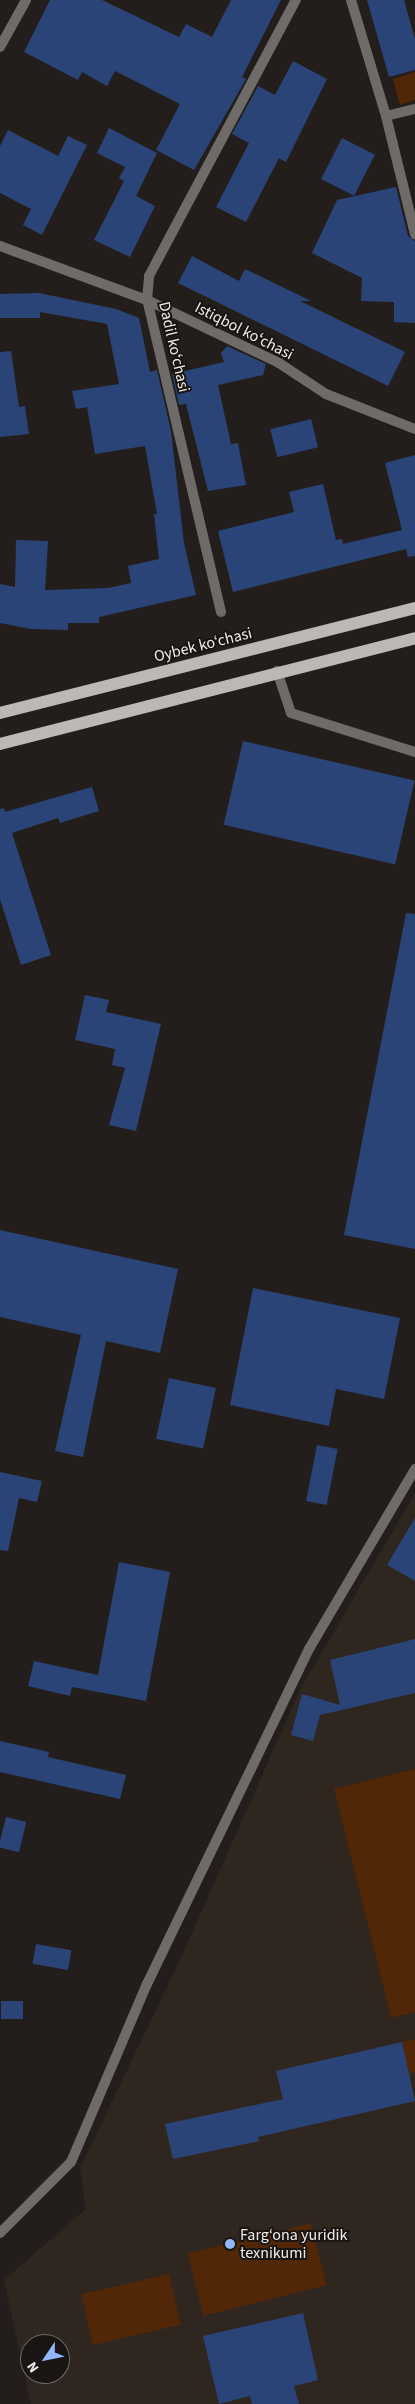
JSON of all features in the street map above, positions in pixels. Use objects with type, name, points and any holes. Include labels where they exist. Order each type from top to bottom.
[{"type":"main road","name":"Oybek ko‘chasi","points":[[0,714],[415,608]]},
{"type":"main road","points":[[0,744],[277,671],[415,638]]},
{"type":"street","points":[[0,47],[26,0]]},
{"type":"street","name":"Dadil koʻchasi","points":[[220,612],[146,300],[149,276],[296,0]]},
{"type":"street","points":[[351,0],[386,116],[415,234]]},
{"type":"street","points":[[386,116],[415,109]]},
{"type":"street","name":"Istiqbol koʻchasi","points":[[0,246],[146,300],[278,363],[326,394],[415,429]]},
{"type":"street","points":[[277,671],[291,713],[415,752]]},
{"type":"street","points":[[0,2233],[71,2162],[147,1984],[309,1649],[415,1469]]},
{"type":"shaded area","points":[[415,72],[415,100],[400,105],[393,79]]},
{"type":"shaded area","points":[[415,1493],[415,2404],[31,2404],[27,2384],[70,2384],[70,2334],[20,2334],[20,2353],[4,2280],[86,2209],[80,2168],[180,1960],[301,1688]]},
{"type":"shaded area","points":[[415,1769],[415,2012],[391,2018],[334,1789]]},
{"type":"shaded area","points":[[415,2039],[415,2072],[409,2074],[402,2042]]},
{"type":"shaded area","points":[[311,2223],[326,2285],[203,2316],[188,2254]]},
{"type":"shaded area","points":[[169,2274],[181,2325],[93,2345],[81,2294]]},
{"type":"building","points":[[50,0],[102,0],[179,37],[186,24],[212,37],[231,0],[281,0],[242,77],[246,79],[194,170],[156,150],[180,104],[115,71],[107,86],[82,72],[78,80],[24,52]]},
{"type":"building","points":[[367,0],[404,0],[415,39],[415,70],[389,77]]},
{"type":"building","points":[[293,61],[327,79],[286,162],[279,158],[246,222],[216,207],[249,143],[232,134],[258,86],[275,95]]},
{"type":"building","points":[[109,128],[157,153],[136,196],[155,206],[130,257],[94,240],[124,181],[119,178],[125,167],[97,153]]},
{"type":"building","points":[[8,130],[58,156],[68,136],[87,145],[42,235],[23,225],[31,209],[0,193],[0,146]]},
{"type":"building","points":[[342,138],[375,155],[354,196],[321,179]]},
{"type":"building","points":[[396,187],[408,236],[415,241],[415,323],[394,322],[394,302],[361,301],[362,278],[312,253],[337,200]]},
{"type":"building","points":[[192,256],[239,281],[245,269],[311,301],[300,301],[405,352],[388,386],[178,283]]},
{"type":"building","points":[[39,293],[116,309],[139,318],[150,372],[157,370],[171,431],[184,543],[196,595],[99,617],[99,623],[68,623],[68,630],[31,629],[0,623],[0,584],[15,587],[16,540],[48,541],[45,590],[108,588],[131,583],[128,566],[159,559],[154,514],[157,514],[145,446],[95,454],[87,407],[76,409],[72,391],[119,384],[107,324],[40,312],[40,318],[0,318],[0,294]]},
{"type":"building","points":[[227,346],[266,364],[263,375],[218,385],[231,444],[238,443],[246,485],[208,491],[186,404],[179,405],[172,374],[224,362],[221,353]]},
{"type":"building","points":[[11,351],[19,407],[25,406],[29,434],[0,437],[0,352]]},
{"type":"building","points":[[311,419],[318,447],[277,457],[270,429]]},
{"type":"building","points":[[415,455],[415,556],[408,557],[406,549],[233,592],[218,531],[294,512],[289,492],[323,484],[336,540],[342,539],[343,544],[402,530],[385,463]]},
{"type":"building","points":[[243,741],[414,781],[395,864],[224,825]]},
{"type":"building","points":[[92,787],[99,811],[60,823],[58,818],[12,833],[51,955],[21,965],[0,899],[0,809],[4,808],[5,812]]},
{"type":"building","points":[[406,913],[415,914],[415,1249],[344,1235]]},
{"type":"building","points":[[85,995],[109,1000],[106,1012],[161,1024],[136,1131],[109,1125],[125,1068],[112,1065],[115,1049],[75,1040]]},
{"type":"building","points":[[0,1230],[178,1269],[160,1353],[106,1341],[83,1457],[55,1451],[81,1335],[0,1317]]},
{"type":"building","points":[[253,1288],[400,1318],[384,1399],[336,1389],[329,1426],[230,1405]]},
{"type":"building","points":[[169,1378],[216,1388],[203,1449],[156,1439]]},
{"type":"building","points":[[317,1445],[338,1449],[327,1505],[306,1501]]},
{"type":"building","points":[[0,1472],[42,1481],[37,1502],[19,1498],[8,1551],[0,1550]]},
{"type":"building","points":[[415,1518],[415,1581],[387,1565]]},
{"type":"building","points":[[119,1562],[170,1572],[146,1701],[72,1687],[70,1696],[28,1686],[34,1661],[98,1675]]},
{"type":"building","points":[[415,1639],[415,1693],[320,1715],[313,1741],[291,1735],[302,1694],[340,1705],[330,1660]]},
{"type":"building","points":[[0,1741],[49,1752],[48,1757],[126,1775],[120,1799],[0,1772]]},
{"type":"building","points":[[6,1817],[26,1822],[19,1852],[0,1847]]},
{"type":"building","points":[[36,1944],[71,1950],[68,1970],[33,1964]]},
{"type":"building","points":[[1,2001],[23,2001],[23,2019],[1,2019]]},
{"type":"building","points":[[402,2042],[415,2101],[258,2137],[259,2141],[173,2159],[165,2124],[283,2099],[276,2071]]},
{"type":"building","points":[[303,2313],[318,2380],[294,2386],[299,2404],[252,2404],[250,2396],[219,2404],[203,2336]]},
{"type":"place","name":"Farg‘ona yuridik texnikumi","points":[[230,2244]]}]
